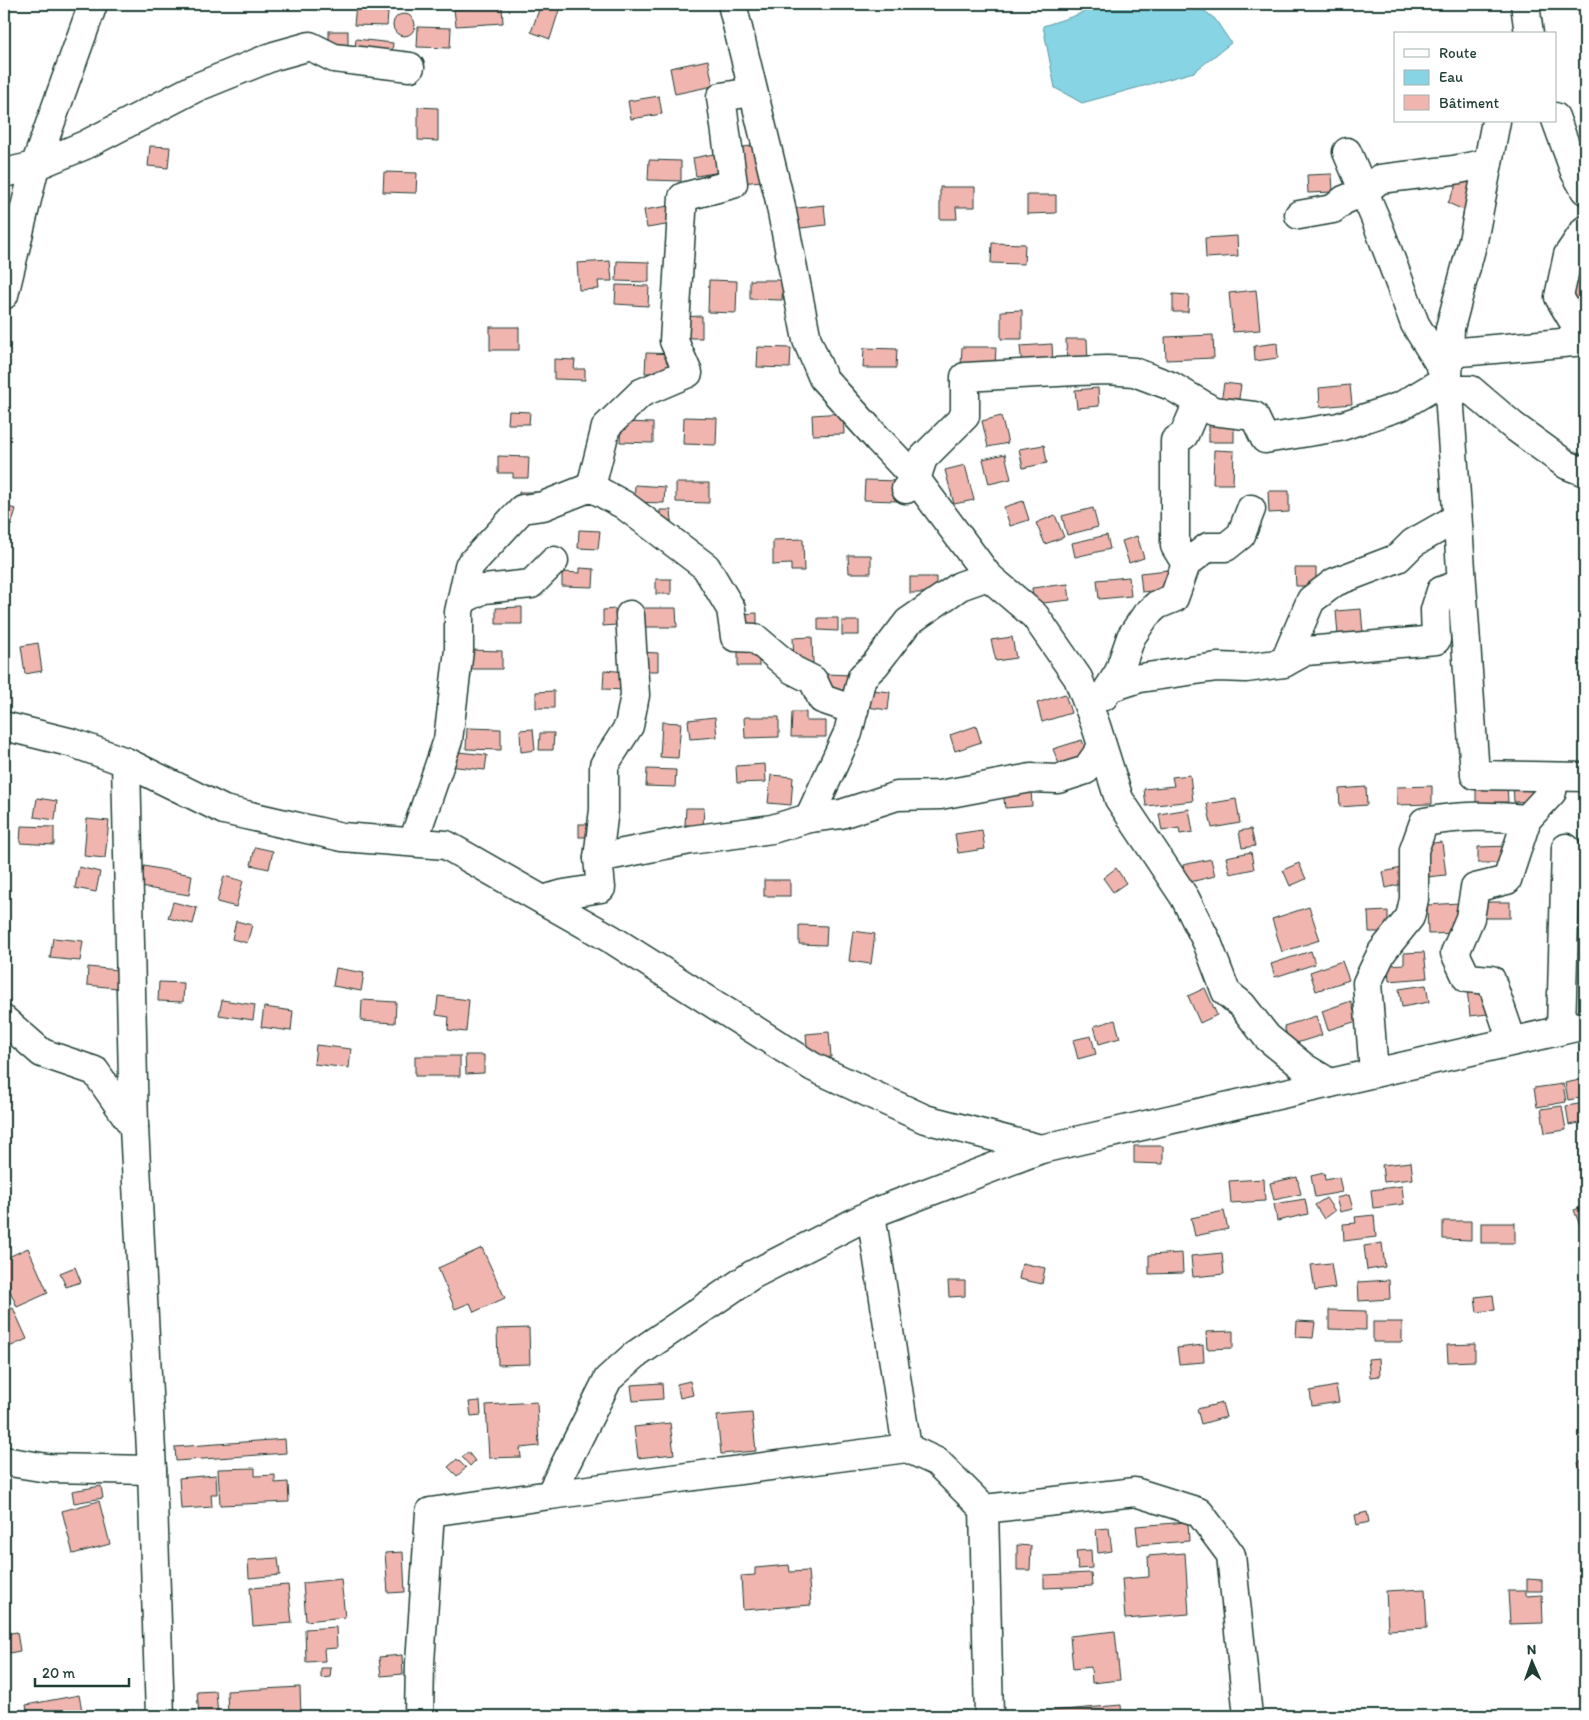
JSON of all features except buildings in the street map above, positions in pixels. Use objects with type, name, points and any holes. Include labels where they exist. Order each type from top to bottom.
[{"type":"street","points":[[4,294],[35,166],[93,4]]},
{"type":"street","points":[[732,4],[779,198],[807,340],[823,378],[878,439],[910,484],[988,576],[1034,616],[1078,678],[1119,799],[1185,898],[1207,942],[1226,992],[1242,1004],[1267,1037],[1305,1068],[1330,1083]]},
{"type":"street","points":[[1512,32],[1516,4]]},
{"type":"street","points":[[1525,4],[1529,32]]},
{"type":"street","points":[[4,173],[35,166],[85,145],[195,88],[274,56],[310,46],[334,58],[410,67]]},
{"type":"street","points":[[591,487],[606,427],[641,393],[688,373],[674,341],[683,197],[733,184],[721,97],[752,92]]},
{"type":"street","points":[[1556,120],[1575,172],[1585,190]]},
{"type":"street","points":[[1496,122],[1473,241],[1450,328],[1448,374],[1475,775],[1585,777]]},
{"type":"street","points":[[1347,152],[1376,220],[1415,324],[1448,374],[1471,390],[1512,425],[1567,465],[1585,472]]},
{"type":"street","points":[[1299,216],[1333,209],[1344,200],[1364,192],[1380,179],[1454,170],[1488,163]]},
{"type":"street","points":[[910,484],[923,458],[965,416],[965,377],[1099,370],[1134,372],[1171,386],[1213,411],[1254,416],[1265,439],[1339,427],[1401,406],[1448,374],[1585,341],[1559,297],[1568,255],[1585,230]]},
{"type":"street","points":[[1186,564],[1175,546],[1175,441],[1184,435],[1198,402]]},
{"type":"street","points":[[413,842],[448,740],[459,650],[459,612],[469,566],[522,509],[543,506],[591,487],[624,504],[706,567],[731,609],[735,637],[755,638],[793,670],[813,680],[822,699],[854,710]]},
{"type":"street","points":[[598,858],[690,840],[772,829],[809,818],[841,814],[897,796],[940,795],[1031,778],[1058,779],[1086,770],[1099,736],[1103,698],[1119,672],[1131,637],[1146,615],[1157,605],[1174,598],[1186,564],[1208,547],[1226,547],[1241,535],[1251,509]]},
{"type":"street","points":[[1284,663],[1311,600],[1335,582],[1398,558],[1413,542],[1457,518]]},
{"type":"street","points":[[462,600],[484,589],[531,584],[554,561]]},
{"type":"street","points":[[809,818],[848,733],[862,677],[875,665],[908,622],[960,586],[988,576]]},
{"type":"street","points":[[1109,688],[1140,678],[1217,667],[1246,668],[1284,663],[1306,651],[1436,640],[1435,610],[1441,591],[1462,584]]},
{"type":"street","points":[[543,900],[564,894],[601,888],[598,858],[604,810],[604,765],[629,726],[635,695],[630,615]]},
{"type":"street","points":[[4,726],[73,743],[126,762],[224,810],[342,837],[446,845],[613,940],[813,1066],[925,1119],[1041,1149]]},
{"type":"street","points":[[126,762],[134,1127],[152,1470],[160,1716]]},
{"type":"street","points":[[1073,774],[1119,799]]},
{"type":"street","points":[[1512,1041],[1491,980],[1467,978],[1456,953],[1470,918],[1475,888],[1506,880],[1527,819],[1552,792],[1554,777]]},
{"type":"street","points":[[1374,1073],[1367,983],[1382,952],[1410,916],[1414,899],[1414,850],[1424,822],[1452,817],[1481,815],[1527,819]]},
{"type":"street","points":[[550,1495],[608,1379],[635,1355],[752,1275],[871,1214],[1041,1149],[1573,1027],[1566,848]]},
{"type":"street","points":[[4,1020],[42,1053],[95,1071],[134,1127]]},
{"type":"street","points":[[871,1214],[907,1448]]},
{"type":"street","points":[[419,1716],[420,1663],[430,1512],[907,1448],[937,1462],[984,1509],[989,1716]]},
{"type":"street","points":[[4,1462],[47,1468],[152,1470]]},
{"type":"street","points":[[984,1509],[1135,1492],[1199,1512],[1231,1555],[1248,1716]]},
{"type":"water","points":[[1098,4],[1196,4],[1215,19],[1231,43],[1194,72],[1082,103],[1055,88],[1043,26],[1077,15]]}]
